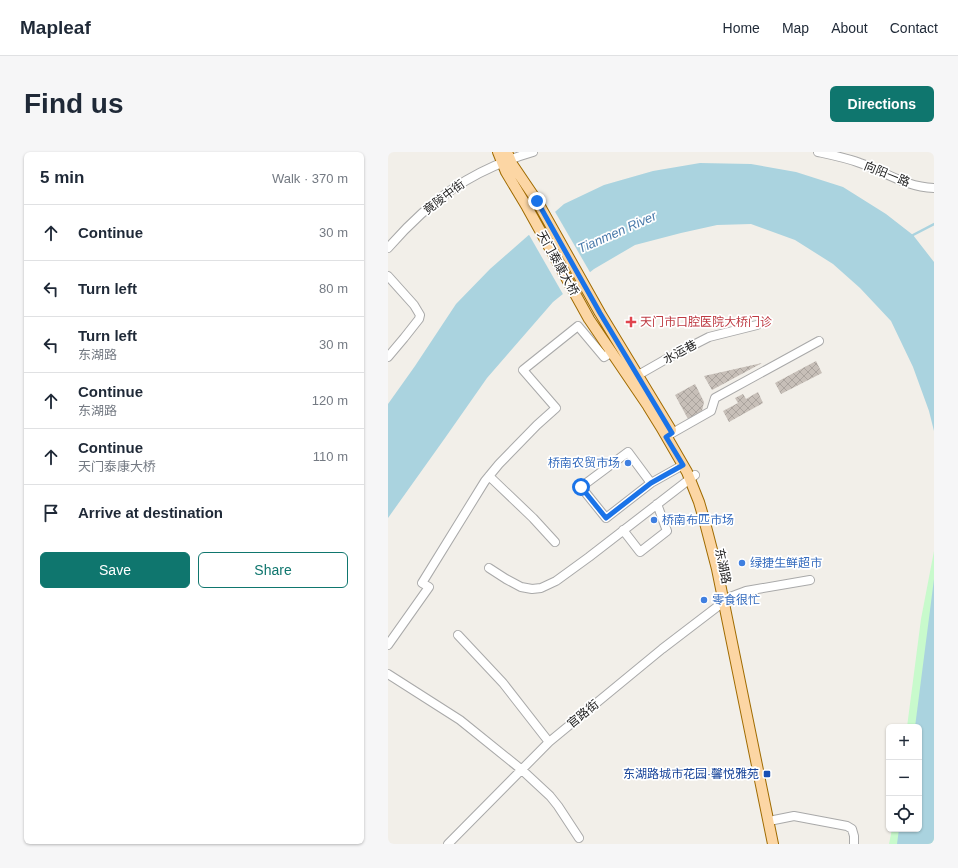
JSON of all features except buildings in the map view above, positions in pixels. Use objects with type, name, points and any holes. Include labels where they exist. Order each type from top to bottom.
[{"type":"main road","points":[[498,152],[506,158]]},
{"type":"main road","name":"天门泰康大桥","points":[[506,158],[537,201],[600,313]]},
{"type":"main road","name":"天门泰康大桥","points":[[506,158],[514,185],[589,319]]},
{"type":"main road","name":"东湖路","points":[[600,313],[634,377],[669,435],[705,500],[715,532],[773,844]]},
{"type":"main road","name":"东湖路","points":[[589,319],[612,352],[634,377]]},
{"type":"main road","name":"东湖路","points":[[669,435],[683,465],[692,477]]},
{"type":"main road","name":"东湖路","points":[[727,599],[778,844]]},
{"type":"street","name":"竟陵中街","points":[[388,248],[446,193],[506,158],[533,152]]},
{"type":"street","name":"向阳一路","points":[[818,152],[860,162],[900,181],[924,188],[934,188]]},
{"type":"street","points":[[388,276],[414,305],[420,315],[419,319],[388,356]]},
{"type":"street","name":"水运巷","points":[[634,377],[709,337],[757,325]]},
{"type":"street","points":[[388,645],[429,587],[422,583],[476,494],[499,464],[556,408],[523,370],[578,326],[604,357],[612,352]]},
{"type":"street","points":[[669,435],[711,411],[715,398],[819,341]]},
{"type":"street","points":[[651,483],[628,452],[581,487],[606,518],[651,483],[683,465]]},
{"type":"street","points":[[489,476],[533,518],[555,542]]},
{"type":"street","points":[[489,568],[521,587],[532,589],[541,588],[556,581],[692,477]]},
{"type":"street","points":[[623,530],[640,552],[667,531],[657,504]]},
{"type":"street","name":"官路街","points":[[449,844],[549,742],[662,649],[727,599],[746,590],[810,580]]},
{"type":"street","points":[[458,635],[503,683],[549,742]]},
{"type":"street","points":[[388,674],[460,720],[522,770],[550,796],[579,838]]},
{"type":"street","points":[[774,820],[794,816],[846,826],[852,829],[854,844]]},
{"type":"green space","points":[[934,551],[934,844],[889,844],[891,832],[922,832],[922,724],[907,724],[921,619]]},
{"type":"water","name":"Tianmen River","points":[[700,163],[751,164],[796,172],[843,187],[886,214],[913,235],[934,262],[934,431],[929,411],[913,367],[891,321],[860,288],[833,264],[795,240],[751,224],[717,225],[635,245],[594,269],[553,302],[487,378],[388,518],[388,404],[456,304],[490,269],[564,204],[604,185],[653,171]]},
{"type":"water","points":[[934,579],[934,844],[897,844],[899,832],[922,832],[922,724],[915,724]]},
{"type":"pier","points":[[554,210],[591,274],[564,296],[528,233]]},
{"type":"waterway","points":[[913,235],[934,224]]},
{"type":"place","name":"天门市口腔医院大桥门诊","points":[[631,322]]},
{"type":"place","name":"桥南农贸市场","points":[[628,463]]},
{"type":"place","name":"桥南布匹市场","points":[[654,520]]},
{"type":"place","name":"绿捷生鲜超市","points":[[742,563]]},
{"type":"place","name":"零食很忙","points":[[704,600]]},
{"type":"place","name":"东湖路城市花园·馨悦雅苑","points":[[767,774]]},
{"type":"route","points":[[537,201],[600,313],[672,433],[666,437],[683,465],[651,483],[606,518],[581,487]]}]
